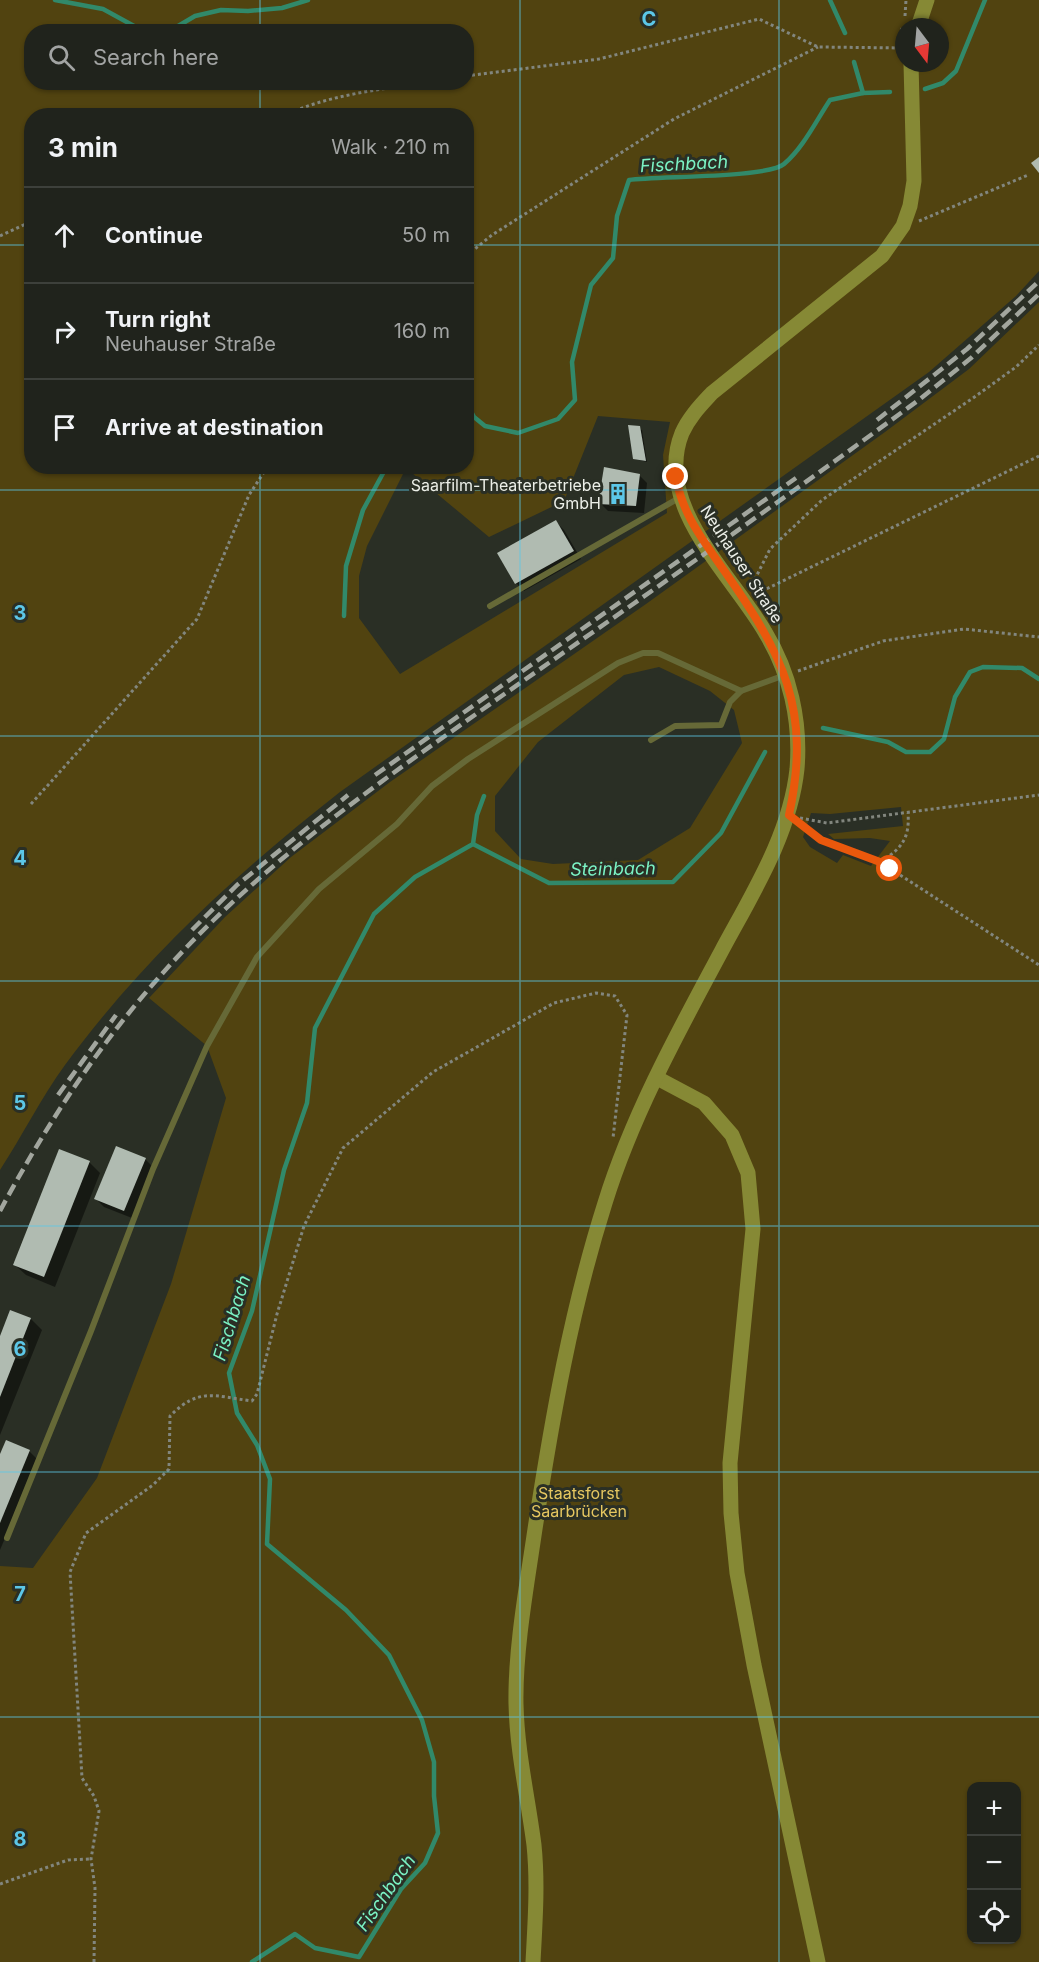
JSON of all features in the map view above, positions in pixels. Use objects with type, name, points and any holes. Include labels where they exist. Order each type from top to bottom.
[{"type":"main road","points":[[921,18],[927,0]]},
{"type":"main road","name":"Neuhauser Straße","points":[[533,1962],[536,1904],[534,1847],[521,1764],[516,1701],[525,1600],[554,1404],[566,1348],[605,1202],[627,1144],[657,1078],[764,872],[789,815],[796,778],[797,728],[785,675],[767,634],[691,523],[680,498],[676,457],[682,433],[694,412],[712,393],[882,256],[903,226],[910,206],[914,181],[911,72]]},
{"type":"main road","points":[[657,1078],[705,1103],[732,1135],[748,1173],[753,1228],[730,1463],[731,1513],[737,1573],[754,1665],[818,1962]]},
{"type":"lane","points":[[490,606],[680,498]]},
{"type":"lane","points":[[7,1538],[92,1331],[153,1169],[207,1047],[257,957],[319,889],[397,824],[432,786],[468,759],[618,663],[643,653],[658,653],[741,691]]},
{"type":"lane","points":[[651,740],[675,726],[721,725],[730,702],[741,691],[785,675]]},
{"type":"path","points":[[474,75],[599,59],[759,19],[818,47],[895,48]]},
{"type":"path","points":[[474,250],[492,235],[674,119],[818,47]]},
{"type":"path","points":[[300,108],[381,90]]},
{"type":"path","points":[[935,216],[1028,175]]},
{"type":"path","points":[[0,236],[24,226]]},
{"type":"path","points":[[744,601],[770,549],[822,501],[973,398],[1016,367],[1039,345]]},
{"type":"path","points":[[744,601],[1039,456]]},
{"type":"path","points":[[31,804],[197,619],[249,495],[263,474]]},
{"type":"path","points":[[809,668],[883,641],[964,629],[1039,637]]},
{"type":"path","points":[[789,815],[827,823],[1039,795]]},
{"type":"path","points":[[880,862],[906,841],[909,827],[908,813]]},
{"type":"path","points":[[789,815],[821,840],[880,862],[1039,965]]},
{"type":"path","points":[[94,1962],[95,1888],[91,1858],[99,1811],[94,1796],[82,1778],[70,1572],[86,1533],[153,1485],[169,1469],[170,1416],[187,1400],[212,1395],[252,1401],[257,1394],[277,1314],[304,1226],[343,1148],[434,1072],[554,1003],[596,993],[615,996],[627,1015],[611,1138],[627,1144]]},
{"type":"path","points":[[0,1884],[68,1860],[91,1858]]},
{"type":"green space","points":[[0,0],[1039,0],[1039,271],[1016,296],[929,372],[340,792],[302,823],[228,886],[159,953],[95,1026],[56,1078],[0,1170]]},
{"type":"green space","name":"Staatsforst Saarbrücken","points":[[1039,302],[1039,1962],[0,1962],[0,1566],[33,1568],[97,1478],[171,1284],[226,1098],[207,1046],[149,998],[225,917],[291,857],[390,782],[646,604],[969,369]],"holes":[[[659,667],[710,691],[734,710],[742,743],[690,828],[638,860],[553,864],[521,859],[495,831],[495,796],[538,742],[624,675]],[[901,807],[903,826],[828,834],[834,839],[870,838],[890,841],[871,866],[843,855],[837,863],[810,847],[803,837],[811,813],[830,814]]]},
{"type":"building","points":[[1039,157],[1039,173],[1031,163]]},
{"type":"building","points":[[628,425],[640,426],[646,461],[633,459]]},
{"type":"building","name":"Saarfilm-Theaterbetriebe GmbH","points":[[604,467],[640,474],[636,506],[598,504]]},
{"type":"building","points":[[556,520],[574,551],[515,584],[497,553]]},
{"type":"building","points":[[116,1146],[146,1158],[124,1211],[94,1199]]},
{"type":"building","points":[[59,1149],[90,1161],[44,1277],[13,1265]]},
{"type":"building","points":[[10,1310],[31,1318],[0,1397],[0,1336]]},
{"type":"building","points":[[6,1440],[30,1450],[0,1523],[0,1454]]},
{"type":"waterway","points":[[55,0],[103,9],[130,24]]},
{"type":"waterway","points":[[182,24],[195,16],[221,10],[248,11],[282,8],[308,0]]},
{"type":"waterway","points":[[830,0],[845,33]]},
{"type":"waterway","name":"Fischbach","points":[[925,89],[943,83],[956,71],[985,0]]},
{"type":"waterway","points":[[854,62],[863,93]]},
{"type":"waterway","name":"Fischbach","points":[[474,417],[485,426],[518,433],[558,419],[575,400],[572,362],[591,285],[613,258],[617,216],[629,180],[736,174],[774,169],[791,158],[830,100],[863,93],[890,92]]},
{"type":"waterway","name":"Fischbach","points":[[344,616],[346,566],[363,510],[383,474]]},
{"type":"waterway","name":"Steinbach","points":[[823,728],[888,742],[906,752],[930,752],[944,739],[955,697],[970,672],[983,667],[1022,668],[1039,679]]},
{"type":"waterway","name":"Steinbach","points":[[473,844],[549,883],[673,882],[721,833],[765,752]]},
{"type":"waterway","name":"Fischbach","points":[[252,1962],[295,1934],[315,1948],[359,1957],[401,1889],[425,1863],[438,1833],[434,1796],[434,1762],[422,1720],[389,1655],[346,1610],[267,1544],[270,1479],[257,1445],[237,1413],[229,1373],[252,1311],[284,1170],[307,1103],[315,1028],[374,914],[415,877],[473,844],[477,815],[484,796]]},
{"type":"railway","points":[[877,420],[967,349],[1039,281]]},
{"type":"railway","points":[[0,1211],[73,1088],[115,1030],[161,975],[239,896],[324,825],[368,792],[920,399],[971,358],[1039,294]]},
{"type":"railway","points":[[375,775],[796,478]]},
{"type":"railway","points":[[192,930],[237,885],[348,795]]},
{"type":"railway","points":[[58,1095],[116,1015]]},
{"type":"place","name":"Saarfilm-Theaterbetriebe GmbH","points":[[618,494]]},
{"type":"route","points":[[676,477],[680,498],[691,523],[767,634],[785,675],[793,702],[798,758],[789,815],[821,840],[880,862],[890,869]]}]
